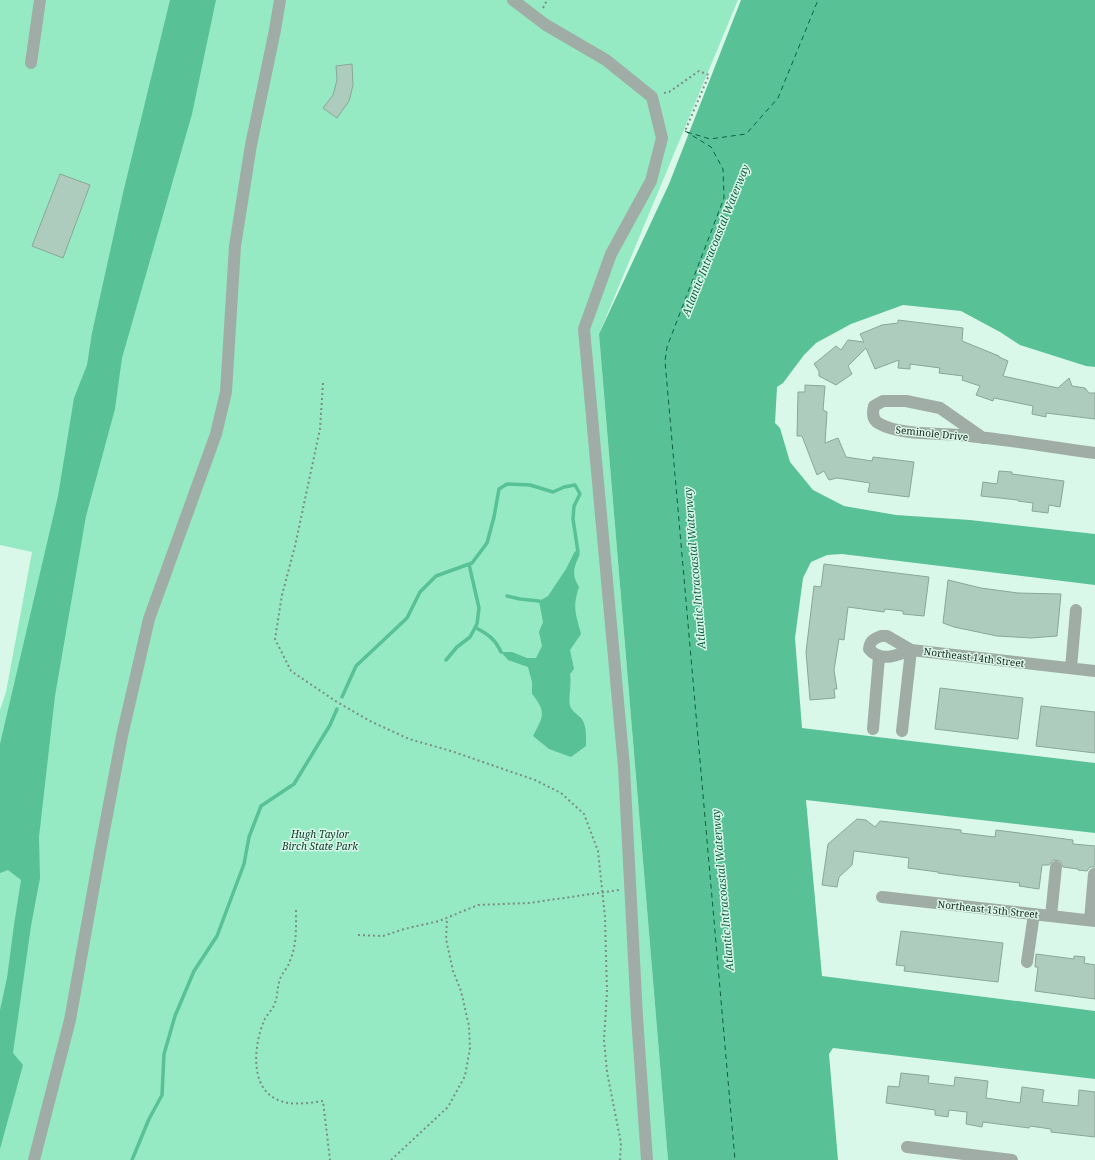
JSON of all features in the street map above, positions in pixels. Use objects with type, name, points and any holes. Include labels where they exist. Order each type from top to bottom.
[{"type":"street","points":[[32,63],[40,0]]},
{"type":"street","points":[[34,1160],[70,1020],[122,736],[149,619],[216,434],[226,392],[235,246],[251,145],[280,0]]},
{"type":"street","points":[[513,0],[546,25],[606,60],[649,94],[652,97],[662,138],[651,181],[611,254],[584,329],[624,767],[637,1017],[647,1160]]},
{"type":"street","name":"Seminole Drive","points":[[983,438],[940,408],[906,400],[883,401],[874,406],[872,413],[874,419],[879,424],[893,429],[983,438],[1095,453]]},
{"type":"street","points":[[1070,668],[1076,610]]},
{"type":"street","points":[[881,636],[887,636],[911,650],[885,658],[873,654],[869,649],[870,643],[874,639],[881,636]]},
{"type":"street","name":"Northeast 14th Street","points":[[902,731],[911,650],[1095,671]]},
{"type":"street","points":[[873,729],[880,657]]},
{"type":"street","points":[[1051,916],[1056,867]]},
{"type":"street","points":[[1092,920],[1094,874]]},
{"type":"street","name":"Northeast 15th Street","points":[[882,897],[1092,920]]},
{"type":"street","points":[[1027,962],[1034,914]]},
{"type":"street","points":[[907,1147],[1012,1160]]},
{"type":"path","points":[[649,94],[669,92],[699,71],[709,75],[685,131]]},
{"type":"path","points":[[323,383],[320,429],[295,546],[282,595],[275,639],[291,671],[337,702],[370,721],[409,739],[451,751],[535,780],[561,793],[584,814],[598,851],[605,917],[607,992],[604,1040],[607,1072],[621,1143],[620,1160]]},
{"type":"path","points":[[358,935],[383,936],[447,918],[478,905],[529,903],[631,888]]},
{"type":"path","points":[[296,910],[296,942],[290,962],[280,979],[275,1005],[264,1020],[256,1049],[257,1072],[263,1088],[277,1100],[294,1103],[310,1103],[323,1100],[330,1160]]},
{"type":"path","points":[[391,1160],[448,1106],[465,1076],[470,1048],[469,1026],[461,991],[453,971],[446,939],[447,918]]},
{"type":"green space","name":"Hugh Taylor Birch State Park","points":[[0,0],[738,0],[599,334],[668,1160],[0,1160],[0,710],[6,692],[32,552],[0,545]]},
{"type":"water","points":[[170,0],[216,0],[192,114],[122,358],[115,409],[86,516],[55,696],[39,837],[40,878],[31,926],[13,1053],[23,1065],[0,1149],[0,1010],[7,978],[21,880],[8,870],[0,873],[0,744],[58,496],[74,398],[87,365],[92,333],[123,193]]},
{"type":"water","name":"Atlantic Intracoastal Waterway","points":[[741,0],[1095,0],[1095,367],[1086,366],[1020,345],[1000,332],[961,311],[903,305],[851,324],[816,343],[804,355],[783,383],[777,387],[775,423],[780,428],[790,462],[813,490],[844,506],[896,515],[970,520],[1095,534],[1095,585],[842,554],[827,555],[811,562],[803,578],[795,638],[802,728],[1095,763],[1095,833],[806,800],[822,976],[1095,1011],[1095,1079],[833,1048],[829,1054],[838,1160],[668,1160],[599,334],[669,184]]},
{"type":"water","points":[[575,551],[580,554],[574,574],[579,587],[575,606],[581,634],[570,650],[574,669],[570,674],[570,706],[583,721],[586,731],[586,746],[571,757],[549,749],[533,736],[541,719],[542,710],[532,694],[532,682],[528,667],[508,660],[501,652],[512,652],[527,658],[536,658],[542,646],[539,632],[543,622],[539,601],[548,596],[566,569]]},
{"type":"building","points":[[352,64],[353,85],[349,101],[337,118],[323,108],[333,95],[337,80],[336,66]]},
{"type":"building","points":[[60,174],[90,185],[63,258],[32,246]]},
{"type":"building","points":[[898,320],[963,328],[962,341],[1008,361],[1003,376],[1058,388],[1069,378],[1072,386],[1085,388],[1089,393],[1095,393],[1095,419],[1046,413],[1046,417],[1032,414],[1033,406],[994,398],[993,401],[976,395],[980,386],[962,380],[963,376],[939,373],[940,368],[910,364],[910,369],[898,368],[899,360],[875,369],[866,348],[848,366],[852,374],[836,385],[819,376],[819,371],[814,364],[836,346],[841,350],[848,340],[864,342],[860,334],[882,325],[898,323]]},
{"type":"building","points":[[805,385],[825,386],[823,410],[827,412],[825,443],[838,438],[846,457],[872,461],[873,457],[914,462],[909,497],[868,492],[870,483],[837,478],[829,480],[824,471],[817,475],[802,436],[797,436],[798,392],[805,392]]},
{"type":"building","points":[[999,471],[1064,481],[1060,507],[1049,505],[1048,513],[1032,511],[1033,503],[981,496],[983,482],[997,484]]},
{"type":"building","points":[[824,564],[929,577],[924,616],[903,614],[903,611],[885,609],[884,612],[848,607],[844,640],[839,639],[834,670],[837,689],[834,689],[835,698],[810,700],[806,652],[814,586],[821,587]]},
{"type":"building","points":[[948,580],[981,588],[1018,593],[1061,594],[1057,636],[1031,638],[997,636],[954,627],[943,623]]},
{"type":"building","points":[[940,688],[1023,698],[1018,739],[935,729]]},
{"type":"building","points":[[1041,706],[1095,712],[1095,753],[1036,746]]},
{"type":"building","points":[[857,819],[866,820],[875,827],[880,821],[961,830],[961,833],[995,837],[996,830],[1073,840],[1073,844],[1095,846],[1095,867],[1090,867],[1087,871],[1078,870],[1063,867],[1060,861],[1053,860],[1049,865],[1042,865],[1039,889],[1019,886],[1020,883],[908,868],[909,858],[854,851],[852,865],[839,877],[837,887],[822,885],[828,844]]},
{"type":"building","points":[[901,931],[1003,943],[998,982],[904,971],[905,966],[896,965]]},
{"type":"building","points":[[1036,954],[1074,959],[1074,956],[1085,957],[1084,963],[1095,965],[1095,999],[1035,991],[1038,967],[1035,967]]},
{"type":"building","points":[[901,1073],[929,1076],[928,1083],[954,1086],[955,1077],[988,1081],[986,1098],[1020,1103],[1022,1087],[1044,1090],[1042,1102],[1078,1106],[1079,1090],[1095,1092],[1095,1137],[1051,1132],[1051,1129],[1030,1126],[1029,1128],[983,1122],[982,1127],[966,1124],[967,1112],[949,1110],[948,1117],[935,1115],[935,1110],[886,1103],[888,1086],[899,1087]]},
{"type":"waterway","points":[[342,697],[356,666],[407,618],[420,592],[436,576],[472,563],[487,543],[499,489],[507,484],[530,485],[553,492],[564,487],[575,485],[580,494],[574,506],[573,519],[578,552]]},
{"type":"waterway","points":[[446,660],[457,647],[470,637],[477,624],[479,608],[469,564]]},
{"type":"waterway","points":[[507,596],[539,601]]},
{"type":"waterway","points":[[476,628],[491,637],[501,652]]},
{"type":"waterway","points":[[132,1160],[149,1119],[162,1095],[164,1054],[175,1016],[194,971],[217,936],[244,864],[249,837],[261,806],[294,784],[330,725],[337,709]]},
{"type":"ferry route","points":[[687,132],[710,139],[746,134],[778,98],[818,0]]},
{"type":"ferry route","points":[[685,131],[711,147],[723,169],[724,198],[667,347],[665,361],[735,1160]]}]
